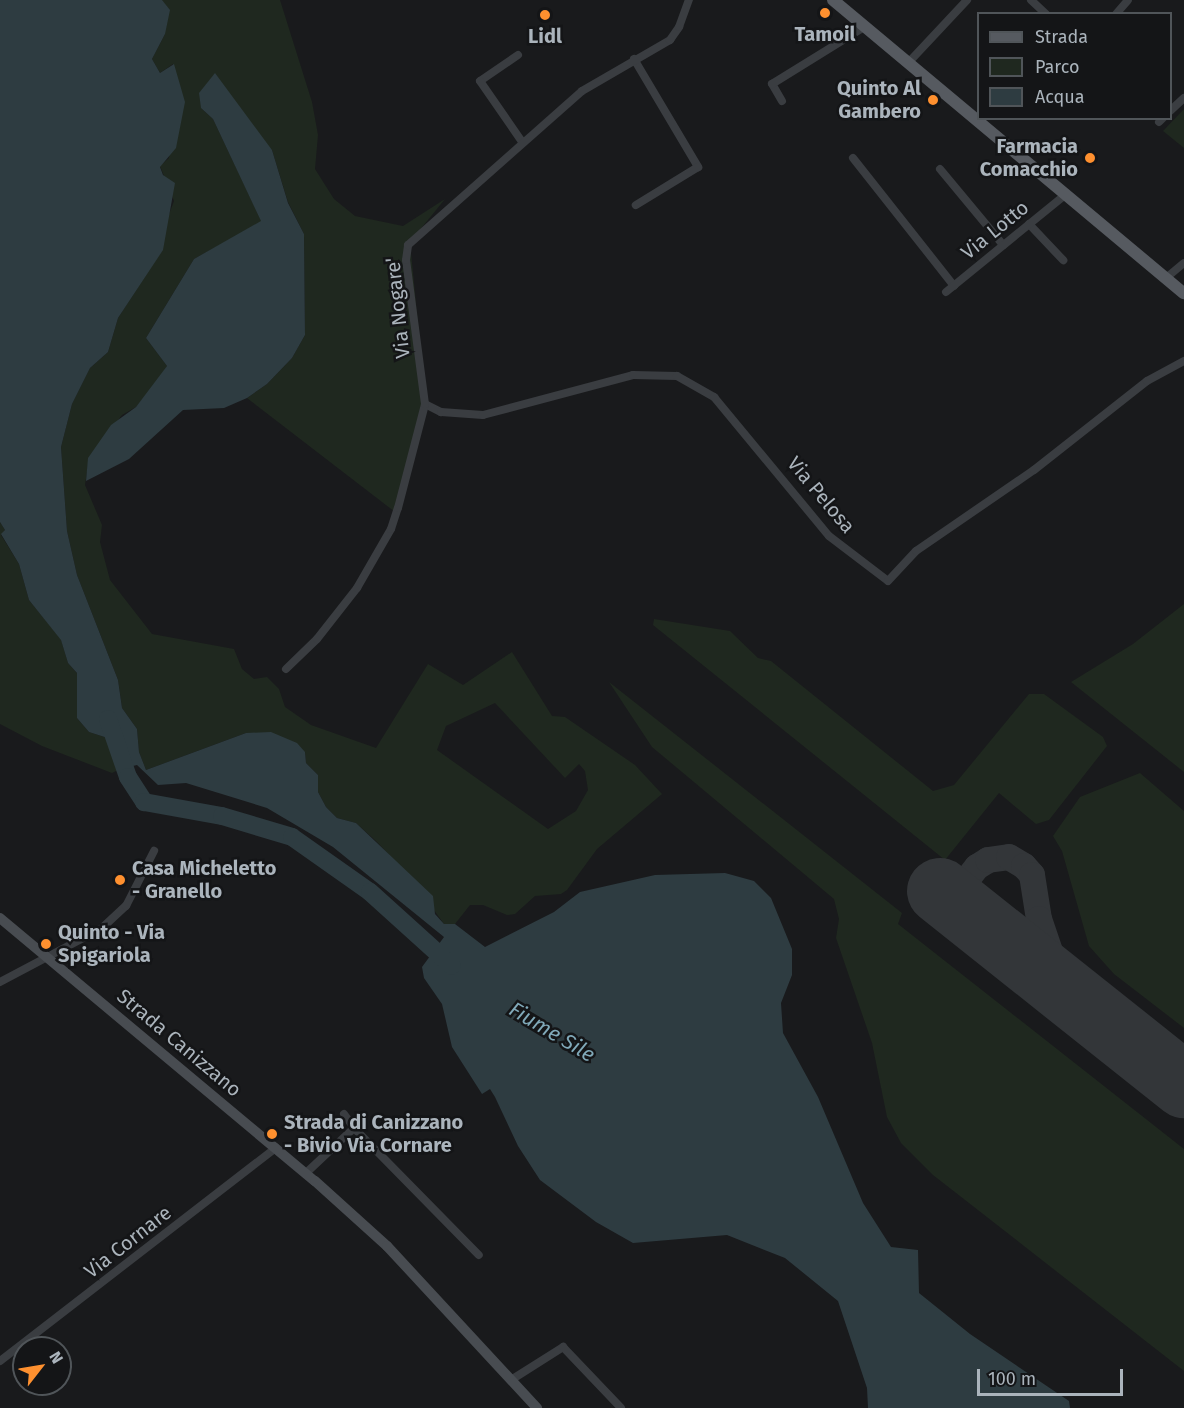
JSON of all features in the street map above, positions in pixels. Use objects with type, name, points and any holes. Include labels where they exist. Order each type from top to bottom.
[{"type":"main road","points":[[833,0],[977,119]]},
{"type":"main road","points":[[978,120],[1184,293]]},
{"type":"street","name":"Via Nogare'","points":[[286,669],[317,639],[357,588],[391,529],[425,404],[406,260],[408,244],[582,91],[670,40],[689,0]]},
{"type":"street","points":[[909,62],[967,0]]},
{"type":"street","points":[[1031,0],[1044,12]]},
{"type":"street","points":[[1118,12],[1128,0]]},
{"type":"street","points":[[782,101],[772,84],[866,26]]},
{"type":"street","points":[[518,55],[480,81],[523,143]]},
{"type":"street","points":[[634,59],[698,167],[636,205]]},
{"type":"street","points":[[1172,109],[1184,98]]},
{"type":"street","points":[[854,158],[954,286]]},
{"type":"street","points":[[940,169],[1003,245]]},
{"type":"street","name":"Via Lotto","points":[[946,292],[1066,194]]},
{"type":"street","points":[[1029,224],[1063,260]]},
{"type":"street","points":[[1166,278],[1184,263]]},
{"type":"street","name":"Via Pelosa","points":[[425,404],[441,412],[483,414],[633,375],[677,376],[714,397],[830,536],[888,581],[916,551],[1034,470],[1147,381],[1184,361]]},
{"type":"street","points":[[0,982],[102,928],[126,906],[154,851]]},
{"type":"street","name":"Strada Canizzano","points":[[0,918],[306,1173],[387,1246],[537,1408]]},
{"type":"street","points":[[344,1114],[354,1128],[479,1254]]},
{"type":"street","points":[[306,1173],[354,1128]]},
{"type":"street","name":"Via Cornare","points":[[0,1361],[276,1148]]},
{"type":"street","points":[[511,1380],[563,1347],[621,1408]]},
{"type":"green space","points":[[162,0],[280,0],[312,102],[318,135],[315,169],[334,199],[355,216],[403,226],[445,199],[410,242],[425,396],[395,512],[247,398],[267,384],[292,358],[305,335],[304,234],[288,202],[272,150],[201,108],[213,119],[262,222],[194,259],[146,338],[167,366],[158,382],[136,407],[122,415],[89,458],[85,485],[102,525],[100,542],[110,580],[152,634],[234,649],[242,669],[254,679],[267,677],[279,689],[285,707],[311,725],[376,748],[428,664],[463,685],[512,652],[552,716],[565,717],[635,765],[662,794],[597,849],[567,890],[561,894],[535,896],[515,914],[507,915],[483,905],[470,905],[455,924],[444,924],[410,877],[377,842],[356,823],[337,818],[326,807],[318,792],[318,775],[306,763],[305,752],[246,733],[146,770],[139,752],[137,729],[122,708],[118,680],[77,575],[67,531],[61,447],[72,404],[90,368],[108,352],[118,318],[146,275],[174,201],[160,166],[169,158],[173,64],[160,73],[152,59],[165,34]],"holes":[[[495,703],[565,778],[579,764],[585,771],[588,790],[576,811],[548,829],[437,750],[446,726]]]},
{"type":"green space","points":[[1184,109],[1184,148],[1163,131]]},
{"type":"green space","points":[[0,522],[5,530],[1,535],[19,564],[29,600],[61,639],[68,663],[77,673],[77,718],[89,732],[117,741],[114,758],[120,769],[112,773],[42,746],[0,724]]},
{"type":"green space","points":[[1184,604],[1184,772],[1071,682],[1133,644]]},
{"type":"green space","points":[[654,619],[730,631],[758,658],[771,661],[933,791],[954,785],[1029,694],[1044,694],[1103,737],[1107,746],[1049,820],[1036,824],[999,793],[945,860],[653,625]]},
{"type":"green space","points":[[609,682],[902,913],[898,924],[1184,1149],[1184,1371],[933,1175],[901,1143],[887,1117],[872,1043],[836,938],[839,919],[834,899],[652,747]]},
{"type":"green space","points":[[1140,773],[1184,811],[1184,1028],[1114,974],[1089,946],[1062,851],[1053,836],[1080,797]]},
{"type":"water","points":[[0,0],[162,0],[170,10],[165,34],[152,59],[160,73],[174,64],[185,102],[176,148],[160,167],[163,175],[175,183],[163,250],[118,318],[108,352],[90,368],[72,404],[61,447],[67,531],[77,575],[118,680],[122,708],[137,729],[139,752],[146,770],[246,733],[271,732],[297,743],[305,752],[306,763],[318,775],[318,792],[326,807],[337,818],[356,823],[433,896],[435,914],[444,924],[455,924],[485,947],[554,912],[580,892],[655,875],[725,873],[754,881],[771,898],[792,949],[792,975],[781,1003],[783,1033],[818,1097],[863,1203],[891,1247],[918,1250],[919,1293],[970,1334],[1069,1401],[1070,1408],[868,1408],[867,1388],[838,1301],[785,1258],[727,1235],[633,1243],[596,1222],[540,1180],[518,1146],[490,1089],[482,1094],[452,1047],[442,1004],[424,978],[422,967],[444,937],[333,847],[267,808],[186,783],[158,785],[137,765],[120,769],[114,758],[117,741],[89,732],[77,718],[77,673],[68,663],[61,640],[29,600],[19,564],[1,534],[5,530],[0,522]]},
{"type":"water","points":[[215,73],[272,150],[288,203],[304,234],[305,335],[292,358],[267,384],[247,398],[224,408],[183,410],[129,459],[86,481],[88,458],[111,425],[136,407],[167,366],[146,338],[194,259],[261,221],[213,119],[201,108],[199,93]]},
{"type":"waterway","name":"Fiume Sile","points":[[108,719],[128,777],[144,802],[222,816],[292,837],[370,892],[452,966]]},
{"type":"taxiway","points":[[976,919],[967,906],[966,881],[977,867],[988,860],[1009,857],[1024,866],[1032,875],[1039,919],[1056,969],[1084,1006]]},
{"type":"runway","points":[[940,891],[1184,1085]]},
{"type":"place","name":"Tamoil","points":[[825,13]]},
{"type":"place","name":"Lidl","points":[[545,15]]},
{"type":"place","name":"Quinto Al Gambero","points":[[933,100]]},
{"type":"place","name":"Farmacia Comacchio","points":[[1090,158]]},
{"type":"place","name":"Casa Micheletto - Granello","points":[[120,880]]},
{"type":"place","name":"Quinto - Via Spigariola","points":[[46,944]]},
{"type":"place","name":"Strada di Canizzano - Bivio Via Cornare","points":[[272,1134]]}]
